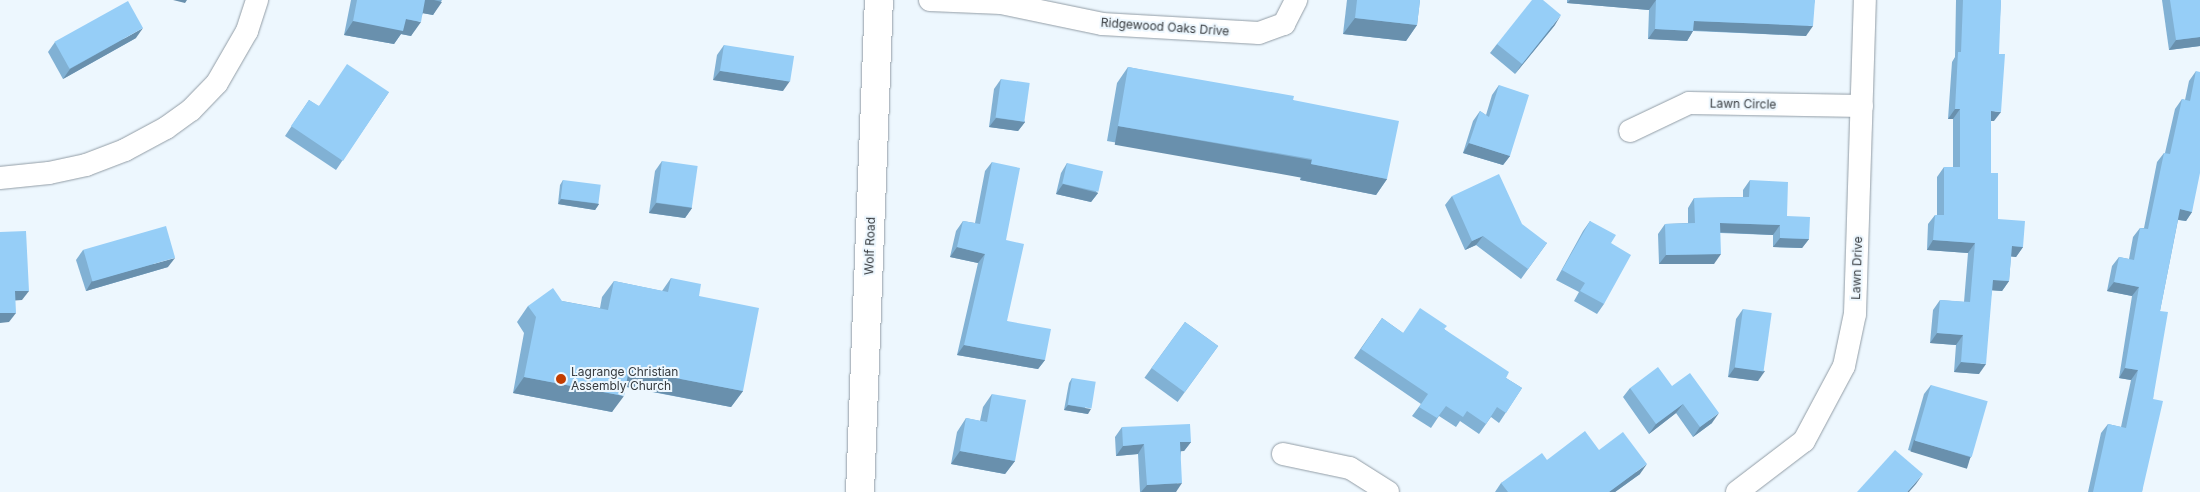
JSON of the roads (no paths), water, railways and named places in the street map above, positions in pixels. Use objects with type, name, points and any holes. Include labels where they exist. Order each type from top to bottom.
[{"type":"main road","name":"Wolf Road","points":[[860,492],[879,0]]},
{"type":"street","points":[[0,178],[86,165],[125,150],[166,128],[191,110],[217,83],[247,31],[257,0]]},
{"type":"street","name":"Ridgewood Oaks Drive","points":[[930,0],[1001,3],[1102,24],[1259,33],[1284,24],[1296,0]]},
{"type":"street","name":"Lawn Drive","points":[[1738,492],[1804,441],[1844,366],[1855,314],[1865,0]]},
{"type":"street","name":"Lawn Circle","points":[[1630,131],[1689,103],[1862,106]]},
{"type":"street","points":[[1283,454],[1350,468],[1388,492]]},
{"type":"place","name":"Lagrange Christian Assembly Church","points":[[561,379]]}]
